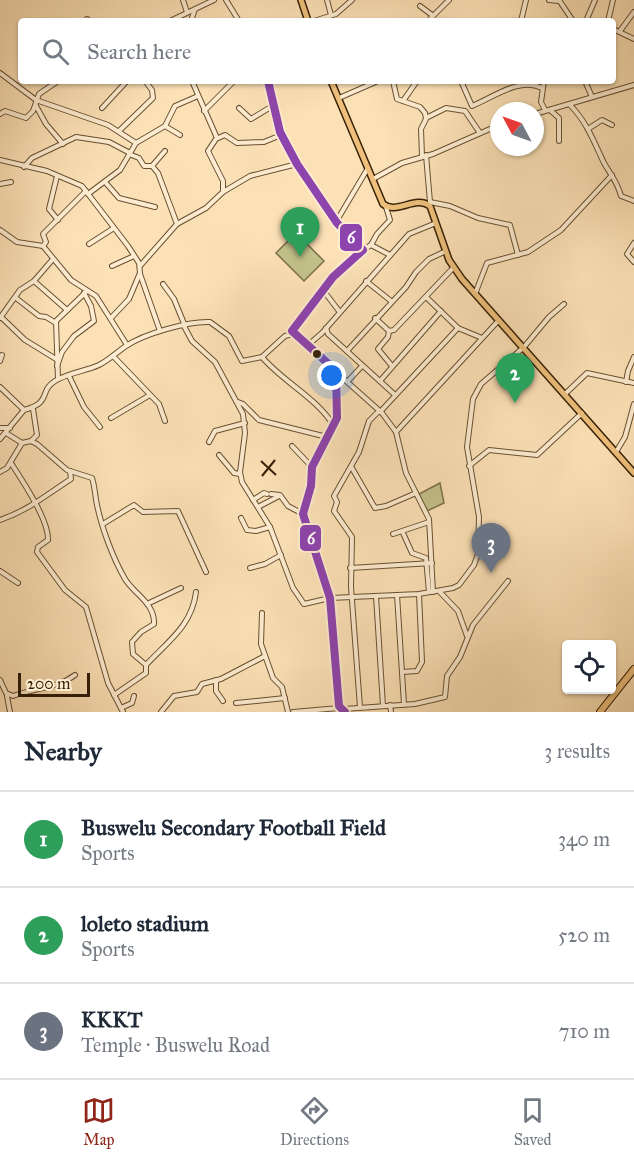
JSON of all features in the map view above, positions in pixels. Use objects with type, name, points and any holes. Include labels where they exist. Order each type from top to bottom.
[{"type":"highway","points":[[600,712],[633,674]]},
{"type":"main road","points":[[301,0],[307,18]]},
{"type":"main road","points":[[332,84],[386,207],[421,202],[430,204],[453,268],[634,473]]},
{"type":"street","points":[[183,0],[187,12]]},
{"type":"street","points":[[176,18],[213,0]]},
{"type":"street","points":[[226,0],[237,18]]},
{"type":"street","points":[[327,0],[331,15]]},
{"type":"street","points":[[322,18],[337,14],[352,0]]},
{"type":"street","points":[[430,18],[449,0]]},
{"type":"street","points":[[521,18],[526,0]]},
{"type":"street","points":[[549,0],[560,0],[571,18]]},
{"type":"street","points":[[587,18],[595,0]]},
{"type":"street","points":[[609,18],[613,0]]},
{"type":"street","points":[[420,6],[432,15]]},
{"type":"street","points":[[192,18],[195,9]]},
{"type":"street","points":[[621,31],[634,12]]},
{"type":"street","points":[[616,29],[634,39]]},
{"type":"street","points":[[0,73],[36,103],[119,131],[133,144]]},
{"type":"street","points":[[0,114],[5,111],[26,118],[43,90],[53,84]]},
{"type":"street","points":[[102,108],[124,84]]},
{"type":"street","points":[[119,131],[153,98],[152,90],[147,84]]},
{"type":"street","points":[[193,84],[217,138]]},
{"type":"street","points":[[204,111],[231,84]]},
{"type":"street","points":[[269,84],[282,135],[297,164],[336,222],[363,250]]},
{"type":"street","points":[[339,98],[364,84]]},
{"type":"street","points":[[394,84],[396,97],[423,109],[426,119]]},
{"type":"street","points":[[403,100],[415,84]]},
{"type":"street","points":[[462,84],[472,106]]},
{"type":"street","points":[[467,112],[472,106],[515,84]]},
{"type":"street","points":[[533,84],[542,88]]},
{"type":"street","points":[[543,84],[541,102],[547,110],[556,113],[559,117],[559,141]]},
{"type":"street","points":[[586,84],[592,98]]},
{"type":"street","points":[[544,111],[634,85]]},
{"type":"street","points":[[43,246],[46,242],[43,234],[87,192],[105,182],[123,166],[133,144],[165,126],[175,106],[198,96]]},
{"type":"street","points":[[36,103],[46,124],[63,144]]},
{"type":"street","points":[[239,108],[251,119],[274,105]]},
{"type":"street","points":[[570,105],[588,129],[618,182],[621,196],[634,201]]},
{"type":"street","points":[[480,133],[467,112],[446,108],[426,119],[420,129],[430,204],[450,206],[481,219],[510,225],[518,255]]},
{"type":"street","points":[[588,129],[602,120],[612,125]]},
{"type":"street","points":[[165,126],[180,135]]},
{"type":"street","points":[[373,179],[402,163],[490,129]]},
{"type":"street","points":[[223,192],[223,181],[208,151],[217,138],[225,135],[236,142],[260,143],[282,135]]},
{"type":"street","points":[[24,167],[32,158],[77,137],[109,142],[139,158],[144,166],[152,166],[165,151]]},
{"type":"street","points":[[0,160],[57,176],[80,185],[87,192],[140,266],[140,273],[160,331]]},
{"type":"street","points":[[140,266],[177,224],[206,208],[223,192],[247,177],[297,164]]},
{"type":"street","points":[[152,166],[158,173],[177,224]]},
{"type":"street","points":[[336,222],[368,168]]},
{"type":"street","points":[[475,294],[487,262],[507,255],[528,252],[566,226],[612,175]]},
{"type":"street","points":[[57,176],[49,209],[58,220]]},
{"type":"street","points":[[0,184],[11,182]]},
{"type":"street","points":[[105,182],[119,198],[155,207]]},
{"type":"street","points":[[293,334],[294,327],[340,270],[371,245],[390,220],[386,207]]},
{"type":"street","points":[[307,346],[322,333],[384,261],[414,231],[436,223]]},
{"type":"street","points":[[89,244],[114,228]]},
{"type":"street","points":[[0,230],[17,242],[43,246],[71,280],[86,292],[96,296],[127,345]]},
{"type":"street","points":[[375,239],[379,250]]},
{"type":"street","points":[[634,243],[627,254],[634,262]]},
{"type":"street","points":[[371,245],[384,255],[384,261]]},
{"type":"street","points":[[347,351],[428,260],[446,251]]},
{"type":"street","points":[[384,255],[390,255]]},
{"type":"street","points":[[112,266],[134,256]]},
{"type":"street","points":[[53,259],[34,281],[22,288],[0,318],[25,340],[56,359]]},
{"type":"street","points":[[392,367],[378,350],[389,331],[394,330],[453,268]]},
{"type":"street","points":[[111,318],[129,299],[140,273]]},
{"type":"street","points":[[34,281],[67,308]]},
{"type":"street","points":[[366,281],[391,301]]},
{"type":"street","points":[[163,284],[174,299],[185,326],[197,346],[215,362],[238,402],[245,423],[240,474],[270,527],[293,588],[302,604],[330,597],[419,594],[459,585],[474,565],[478,554],[478,517],[468,466],[468,432],[477,390],[524,347],[549,317],[564,304]]},
{"type":"street","points":[[323,290],[339,311]]},
{"type":"street","points":[[58,380],[56,323],[67,308],[86,292]]},
{"type":"street","points":[[57,366],[62,352],[70,345],[74,336],[94,321],[92,306],[86,292]]},
{"type":"street","points":[[426,297],[458,328],[482,338]]},
{"type":"street","points":[[16,298],[39,316],[56,323]]},
{"type":"street","points":[[380,381],[441,311]]},
{"type":"street","points":[[375,318],[389,331]]},
{"type":"street","points":[[396,432],[499,319]]},
{"type":"street","points":[[0,439],[24,410],[33,409],[42,403],[48,388],[58,380],[97,366],[127,345],[160,331],[202,322],[213,323],[229,336],[242,361],[262,357],[285,336],[293,334]]},
{"type":"street","points":[[326,328],[328,334],[394,394]]},
{"type":"street","points":[[360,707],[350,568],[352,537],[334,511],[337,502],[334,496],[351,467],[368,423],[458,328]]},
{"type":"street","points":[[322,333],[328,334]]},
{"type":"street","points":[[293,334],[348,381],[379,411],[396,432],[406,473],[429,522],[431,592]]},
{"type":"street","points":[[0,361],[2,355]]},
{"type":"street","points":[[113,356],[159,404],[165,421]]},
{"type":"street","points":[[262,357],[284,380],[326,414],[334,426]]},
{"type":"street","points":[[626,382],[634,357]]},
{"type":"street","points":[[348,381],[362,366]]},
{"type":"street","points":[[335,371],[338,412],[334,426],[312,467],[312,486],[303,514],[330,597],[343,710]]},
{"type":"street","points":[[565,394],[586,373],[634,383]]},
{"type":"street","points":[[69,376],[84,407],[100,427]]},
{"type":"street","points":[[0,387],[24,410]]},
{"type":"street","points":[[111,418],[150,395]]},
{"type":"street","points":[[238,402],[259,420],[327,437]]},
{"type":"street","points":[[616,452],[625,438],[634,404]]},
{"type":"street","points":[[6,433],[22,443],[31,441],[37,435],[33,409]]},
{"type":"street","points":[[468,466],[489,450],[537,455],[582,414]]},
{"type":"street","points":[[208,442],[215,431],[245,423]]},
{"type":"street","points":[[0,428],[11,428]]},
{"type":"street","points":[[31,441],[70,471],[84,473],[92,478],[103,524],[121,572],[147,604],[154,624],[139,633],[132,643],[135,656],[146,665]]},
{"type":"street","points":[[0,472],[11,463],[22,443]]},
{"type":"street","points":[[292,446],[312,467]]},
{"type":"street","points":[[219,455],[234,473],[240,474]]},
{"type":"street","points":[[11,463],[49,537],[38,547],[37,552],[62,587],[86,607],[108,683],[122,710],[132,702],[134,696]]},
{"type":"street","points":[[351,467],[375,508],[386,506],[416,493]]},
{"type":"street","points":[[0,520],[21,513],[56,487],[71,479],[70,471]]},
{"type":"street","points":[[253,500],[264,493],[280,495],[288,506],[303,514]]},
{"type":"street","points":[[258,507],[280,495]]},
{"type":"street","points":[[103,524],[134,505],[143,512],[178,511],[206,572]]},
{"type":"street","points":[[241,518],[247,531],[270,527]]},
{"type":"street","points":[[393,534],[403,533],[429,522]]},
{"type":"street","points":[[403,533],[412,553],[426,557],[430,563]]},
{"type":"street","points":[[250,568],[265,564],[281,555]]},
{"type":"street","points":[[350,568],[430,563]]},
{"type":"street","points":[[0,571],[18,583]]},
{"type":"street","points":[[293,712],[360,707],[369,709],[445,697],[447,676],[460,657],[467,636],[480,614],[508,581]]},
{"type":"street","points":[[147,604],[181,588]]},
{"type":"street","points":[[439,591],[458,611],[467,636]]},
{"type":"street","points":[[114,694],[146,673],[146,665],[180,631],[192,607],[196,592]]},
{"type":"street","points":[[402,672],[417,671],[422,663],[419,594]]},
{"type":"street","points":[[397,595],[404,704]]},
{"type":"street","points":[[376,596],[383,706]]},
{"type":"street","points":[[262,613],[260,639],[273,678],[281,685],[288,712]]},
{"type":"street","points":[[161,712],[174,696],[197,692],[200,685],[216,680],[265,656]]},
{"type":"street","points":[[7,695],[48,688],[75,675]]},
{"type":"street","points":[[0,680],[7,695],[10,712]]},
{"type":"street","points":[[216,680],[216,691],[223,701]]},
{"type":"street","points":[[236,703],[285,698]]},
{"type":"street","points":[[412,704],[412,712]]},
{"type":"street","points":[[390,705],[391,712]]},
{"type":"shaded area","points":[[296,233],[324,261],[304,281],[276,253]]},
{"type":"shaded area","points":[[440,483],[444,503],[427,511],[419,494]]},
{"type":"transit line","name":"6","points":[[269,84],[280,132],[297,164],[337,223],[363,250],[333,277],[292,331],[333,368],[336,374],[337,418],[312,467],[311,486],[303,514],[330,598],[339,706],[345,712]]},
{"type":"place","name":"Buswelu Secondary Football Field","points":[[300,257]]},
{"type":"place","name":"loleto stadium","points":[[515,403]]},
{"type":"place","name":"KKKT","points":[[491,573]]}]
